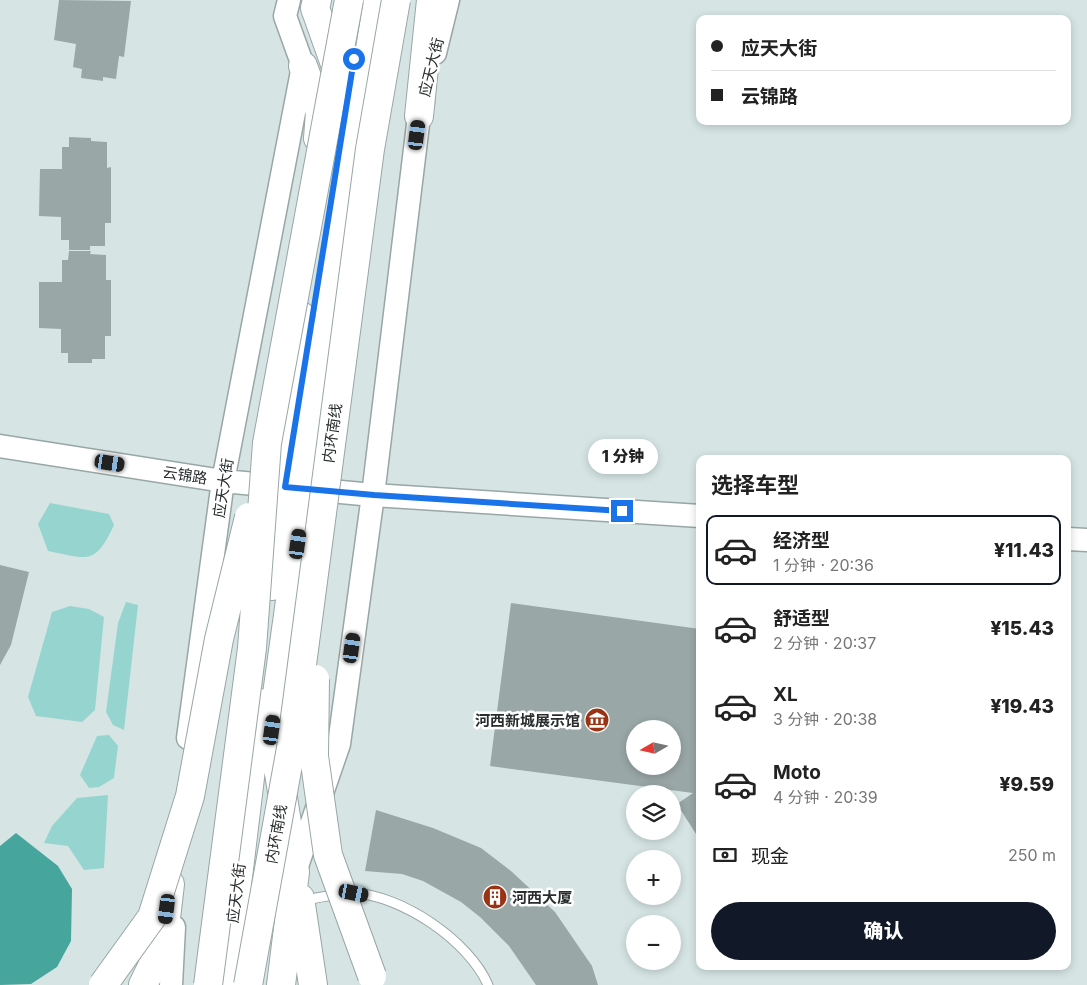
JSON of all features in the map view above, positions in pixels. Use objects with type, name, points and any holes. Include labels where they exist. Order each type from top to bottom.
[{"type":"main road","points":[[103,985],[152,917],[190,796],[219,639],[267,442],[348,0]]},
{"type":"main road","name":"应天大街","points":[[225,985],[295,488],[347,98],[365,0]]},
{"type":"main road","name":"应天大街","points":[[281,985],[295,872],[272,730],[295,488],[378,0]]},
{"type":"main road","name":"内环南线","points":[[248,985],[291,748],[370,150],[396,0]]},
{"type":"main road","points":[[419,116],[431,0]]},
{"type":"main road","points":[[316,4],[347,98]]},
{"type":"main road","points":[[295,488],[320,112],[303,66]]},
{"type":"main road","points":[[208,985],[252,648],[267,442]]},
{"type":"main road","points":[[320,525],[314,756],[328,855],[375,985]]},
{"type":"main road","points":[[143,985],[163,944],[180,803]]},
{"type":"main road","points":[[295,872],[313,985]]},
{"type":"street","points":[[289,0],[285,16],[303,66]]},
{"type":"street","name":"应天大街","points":[[295,872],[339,744],[374,495],[419,116],[448,0]]},
{"type":"street","name":"应天大街","points":[[171,985],[180,803],[223,481],[303,66]]},
{"type":"street","name":"云锦路","points":[[0,446],[223,481],[374,495],[696,516]]},
{"type":"street","points":[[1071,539],[1087,540]]},
{"type":"lane","points":[[301,901],[354,893],[387,900],[423,917],[461,946],[488,985]]},
{"type":"shaded area","points":[[50,503],[109,514],[114,525],[101,547],[89,556],[81,557],[48,551],[38,524]]},
{"type":"shaded area","points":[[126,602],[138,605],[124,730],[113,725],[106,712],[118,623]]},
{"type":"shaded area","points":[[70,606],[89,609],[104,617],[95,710],[82,722],[36,716],[28,697],[52,612]]},
{"type":"shaded area","points":[[109,735],[118,746],[114,778],[99,787],[89,788],[80,775],[97,736]]},
{"type":"shaded area","points":[[108,795],[104,868],[84,870],[68,846],[44,843],[52,826],[77,798]]},
{"type":"shaded area","points":[[16,833],[58,866],[72,889],[71,941],[57,967],[31,984],[0,985],[0,846]]},
{"type":"building","points":[[59,0],[131,1],[124,57],[119,56],[116,79],[103,77],[103,81],[81,78],[82,69],[73,67],[76,44],[54,40]]},
{"type":"building","points":[[69,137],[91,138],[91,141],[107,142],[107,168],[111,167],[111,223],[105,223],[105,246],[90,246],[90,250],[69,250],[69,240],[61,240],[61,217],[39,216],[40,169],[62,169],[62,147],[69,147]]},
{"type":"building","points":[[69,251],[91,251],[90,254],[106,255],[106,280],[111,280],[111,336],[105,336],[105,359],[92,359],[92,363],[68,363],[68,353],[61,353],[61,329],[39,328],[39,282],[62,282],[62,260],[68,260]]},
{"type":"building","points":[[0,565],[29,572],[11,645],[0,665]]},
{"type":"building","name":"河西新城展示馆","points":[[511,603],[696,628],[696,834],[681,810],[681,801],[693,793],[681,791],[681,785],[633,785],[490,766]]},
{"type":"building","name":"河西大厦","points":[[376,810],[433,828],[481,848],[511,871],[555,912],[592,966],[598,985],[536,985],[509,946],[480,917],[461,902],[423,881],[402,874],[365,871]]},
{"type":"place","name":"河西新城展示馆","points":[[597,720]]},
{"type":"place","name":"河西大厦","points":[[495,897]]},
{"type":"route","points":[[354,59],[285,487],[374,495],[622,511]]}]
